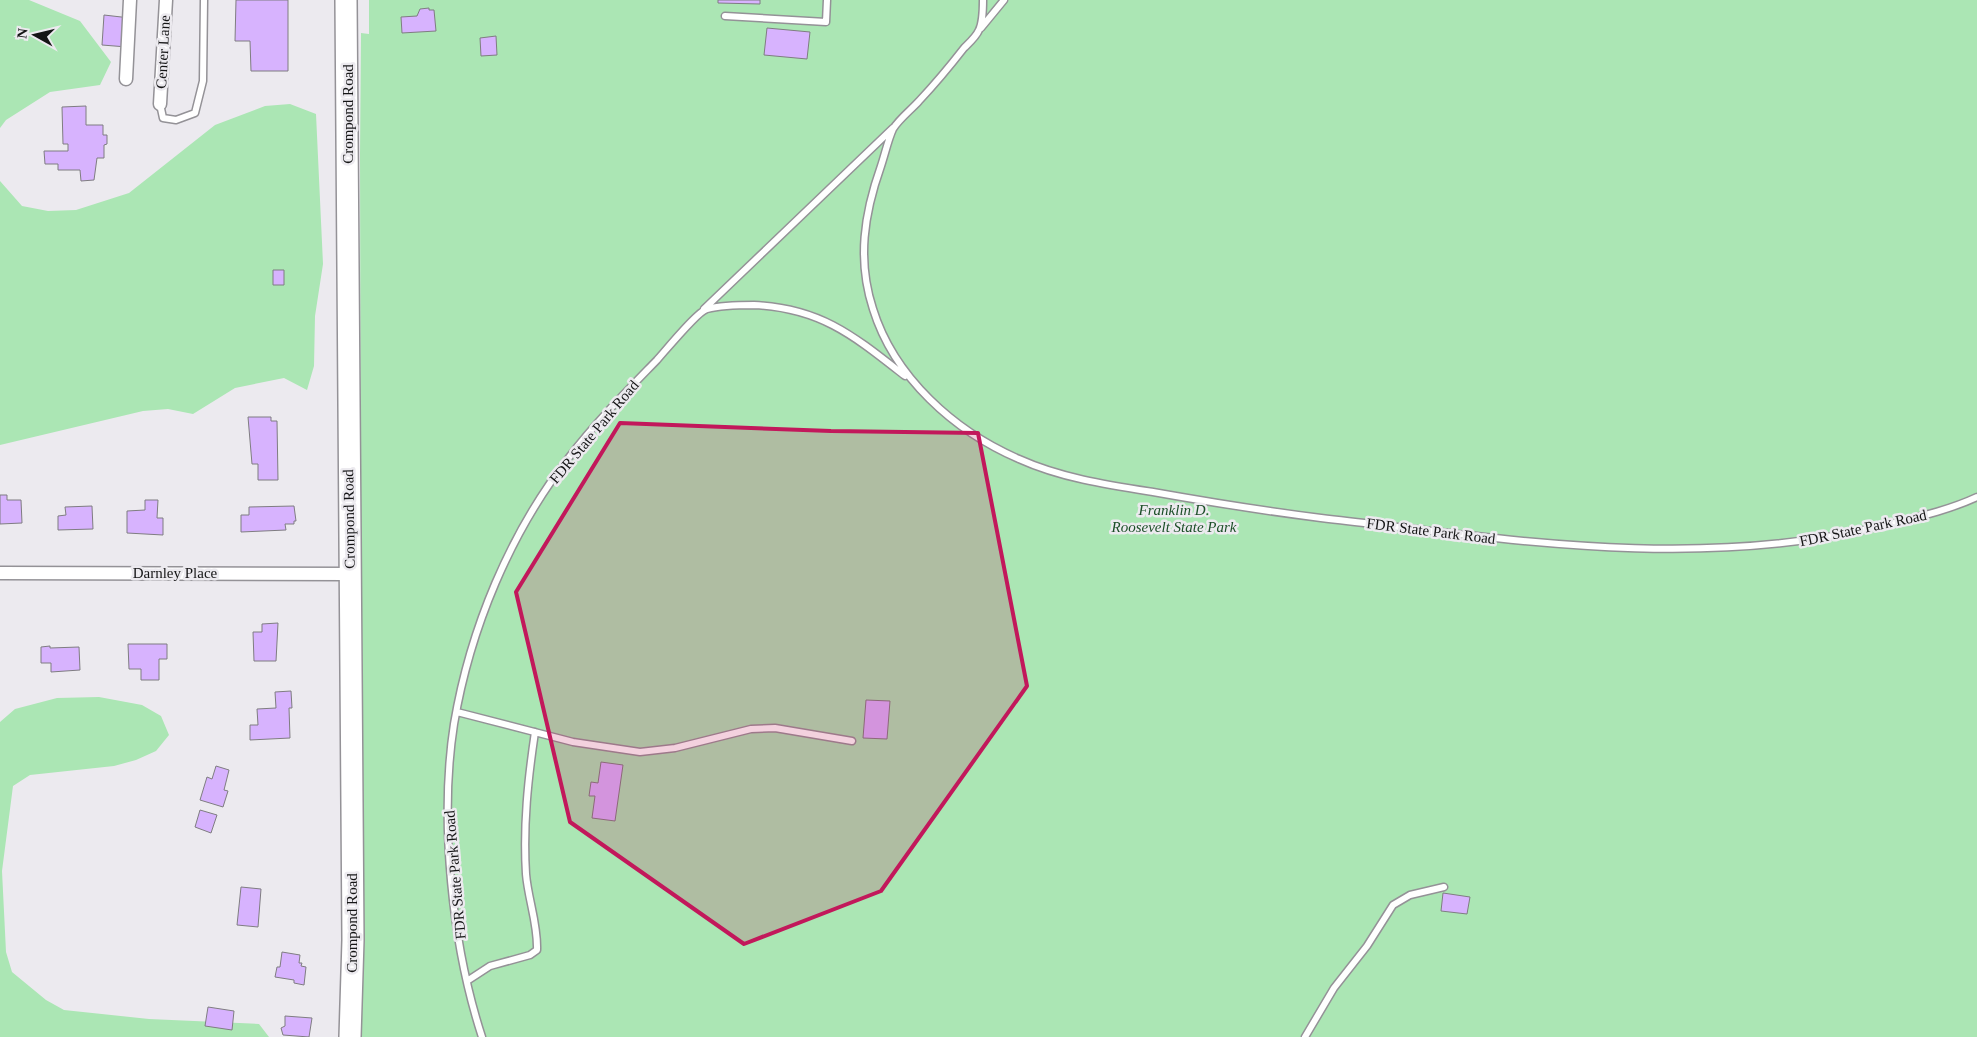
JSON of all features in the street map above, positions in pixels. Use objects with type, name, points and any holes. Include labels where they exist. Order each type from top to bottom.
[{"type":"highway","name":"Crompond Road","points":[[346,0],[353,940],[350,1037]]},
{"type":"street","points":[[126,79],[130,0]]},
{"type":"street","name":"Center Lane","points":[[160,104],[166,0]]},
{"type":"street","name":"Darnley Place","points":[[0,573],[350,574]]},
{"type":"lane","points":[[160,104],[163,118],[176,120],[195,113],[203,81],[204,0]]},
{"type":"lane","points":[[725,16],[826,22],[827,0]]},
{"type":"lane","points":[[979,30],[983,0]]},
{"type":"lane","name":"FDR State Park Road","points":[[482,1037],[467,981],[457,920],[449,828],[450,773],[457,712],[463,682],[477,634],[491,594],[524,525],[570,456],[588,435],[704,309],[894,127],[930,90],[1004,0]]},
{"type":"lane","name":"FDR State Park Road","points":[[894,127],[870,196],[863,239],[864,273],[872,309],[884,339],[911,381]]},
{"type":"lane","name":"FDR State Park Road","points":[[704,309],[738,305],[768,306],[795,310],[815,316],[838,327],[866,346],[911,381],[948,416],[984,441],[1015,458],[1042,469],[1114,486],[1252,509],[1531,542],[1653,548],[1779,545],[1835,537],[1912,519],[1977,497]]},
{"type":"lane","points":[[457,712],[582,744],[640,752],[675,748],[751,729],[775,728],[852,741]]},
{"type":"lane","points":[[467,981],[490,966],[530,955],[537,950],[526,876],[524,832],[526,788],[534,732]]},
{"type":"lane","points":[[1305,1037],[1334,988],[1367,946],[1393,905],[1410,895],[1444,887]]},
{"type":"highlighted area","points":[[620,423],[831,431],[978,433],[1027,686],[881,891],[744,944],[570,822],[516,592]]},
{"type":"green space","points":[[0,0],[29,0],[80,21],[111,62],[100,85],[50,92],[6,120],[0,128]]},
{"type":"green space","name":"Franklin D. Roosevelt State Park","points":[[369,0],[1977,0],[1977,1037],[362,1037],[360,154],[361,33],[369,34]]},
{"type":"green space","points":[[290,104],[316,114],[323,264],[315,316],[314,366],[307,390],[284,378],[235,388],[193,414],[168,409],[143,411],[0,445],[0,181],[22,206],[48,211],[76,210],[129,193],[215,125],[265,106]]},
{"type":"green space","points":[[99,697],[142,705],[161,716],[169,735],[156,751],[136,760],[114,766],[30,775],[13,786],[2,871],[6,952],[12,972],[46,1000],[64,1010],[149,1019],[259,1024],[269,1037],[0,1037],[0,722],[15,709],[57,698]]},
{"type":"building","points":[[236,0],[288,0],[288,71],[251,71],[250,41],[235,41]]},
{"type":"building","points":[[718,0],[760,0],[760,4],[718,3]]},
{"type":"building","points":[[429,8],[429,10],[434,10],[436,31],[402,33],[401,17],[417,16],[420,9]]},
{"type":"building","points":[[104,15],[130,18],[127,47],[102,45]]},
{"type":"building","points":[[767,28],[810,32],[807,59],[764,55]]},
{"type":"building","points":[[496,36],[497,55],[481,56],[480,38]]},
{"type":"building","points":[[86,106],[86,125],[103,125],[103,135],[107,135],[107,144],[104,145],[104,158],[97,158],[94,180],[81,181],[80,170],[58,170],[58,164],[45,164],[44,151],[68,151],[68,144],[63,144],[62,107]]},
{"type":"building","points":[[273,270],[284,270],[284,285],[273,285]]},
{"type":"building","points":[[248,417],[271,417],[271,421],[277,421],[278,480],[258,480],[258,464],[252,464]]},
{"type":"building","points":[[0,495],[7,495],[7,500],[21,500],[22,523],[0,524]]},
{"type":"building","points":[[145,500],[158,500],[157,518],[163,518],[163,535],[127,533],[127,511],[145,510]]},
{"type":"building","points":[[92,506],[93,529],[58,530],[58,516],[66,515],[65,507]]},
{"type":"building","points":[[294,506],[296,521],[294,521],[294,524],[285,524],[286,530],[241,532],[241,515],[249,515],[249,507]]},
{"type":"building","points":[[278,623],[276,661],[254,661],[253,632],[262,632],[262,624]]},
{"type":"building","points":[[128,644],[167,644],[167,659],[159,659],[159,680],[141,680],[141,669],[129,669]]},
{"type":"building","points":[[50,646],[50,648],[79,647],[80,670],[51,672],[51,663],[41,663],[41,647]]},
{"type":"building","points":[[291,691],[292,708],[289,708],[290,738],[250,740],[250,725],[258,725],[257,709],[276,708],[275,692]]},
{"type":"building","points":[[866,700],[890,701],[887,739],[863,738]]},
{"type":"building","points":[[601,762],[623,765],[615,821],[592,818],[595,796],[589,796],[591,782],[598,783]]},
{"type":"building","points":[[216,766],[229,770],[224,790],[228,791],[223,807],[200,800],[207,777],[212,779]]},
{"type":"building","points":[[200,810],[217,815],[211,833],[195,827]]},
{"type":"building","points":[[241,887],[261,889],[258,927],[237,925]]},
{"type":"building","points":[[1443,893],[1470,897],[1467,914],[1441,911]]},
{"type":"building","points":[[282,952],[300,955],[299,963],[302,963],[301,966],[306,967],[304,985],[294,983],[294,980],[275,977],[277,967],[280,967]]},
{"type":"building","points":[[208,1007],[234,1011],[232,1030],[205,1026]]},
{"type":"building","points":[[285,1016],[312,1018],[309,1037],[283,1035],[281,1028],[285,1026]]}]
